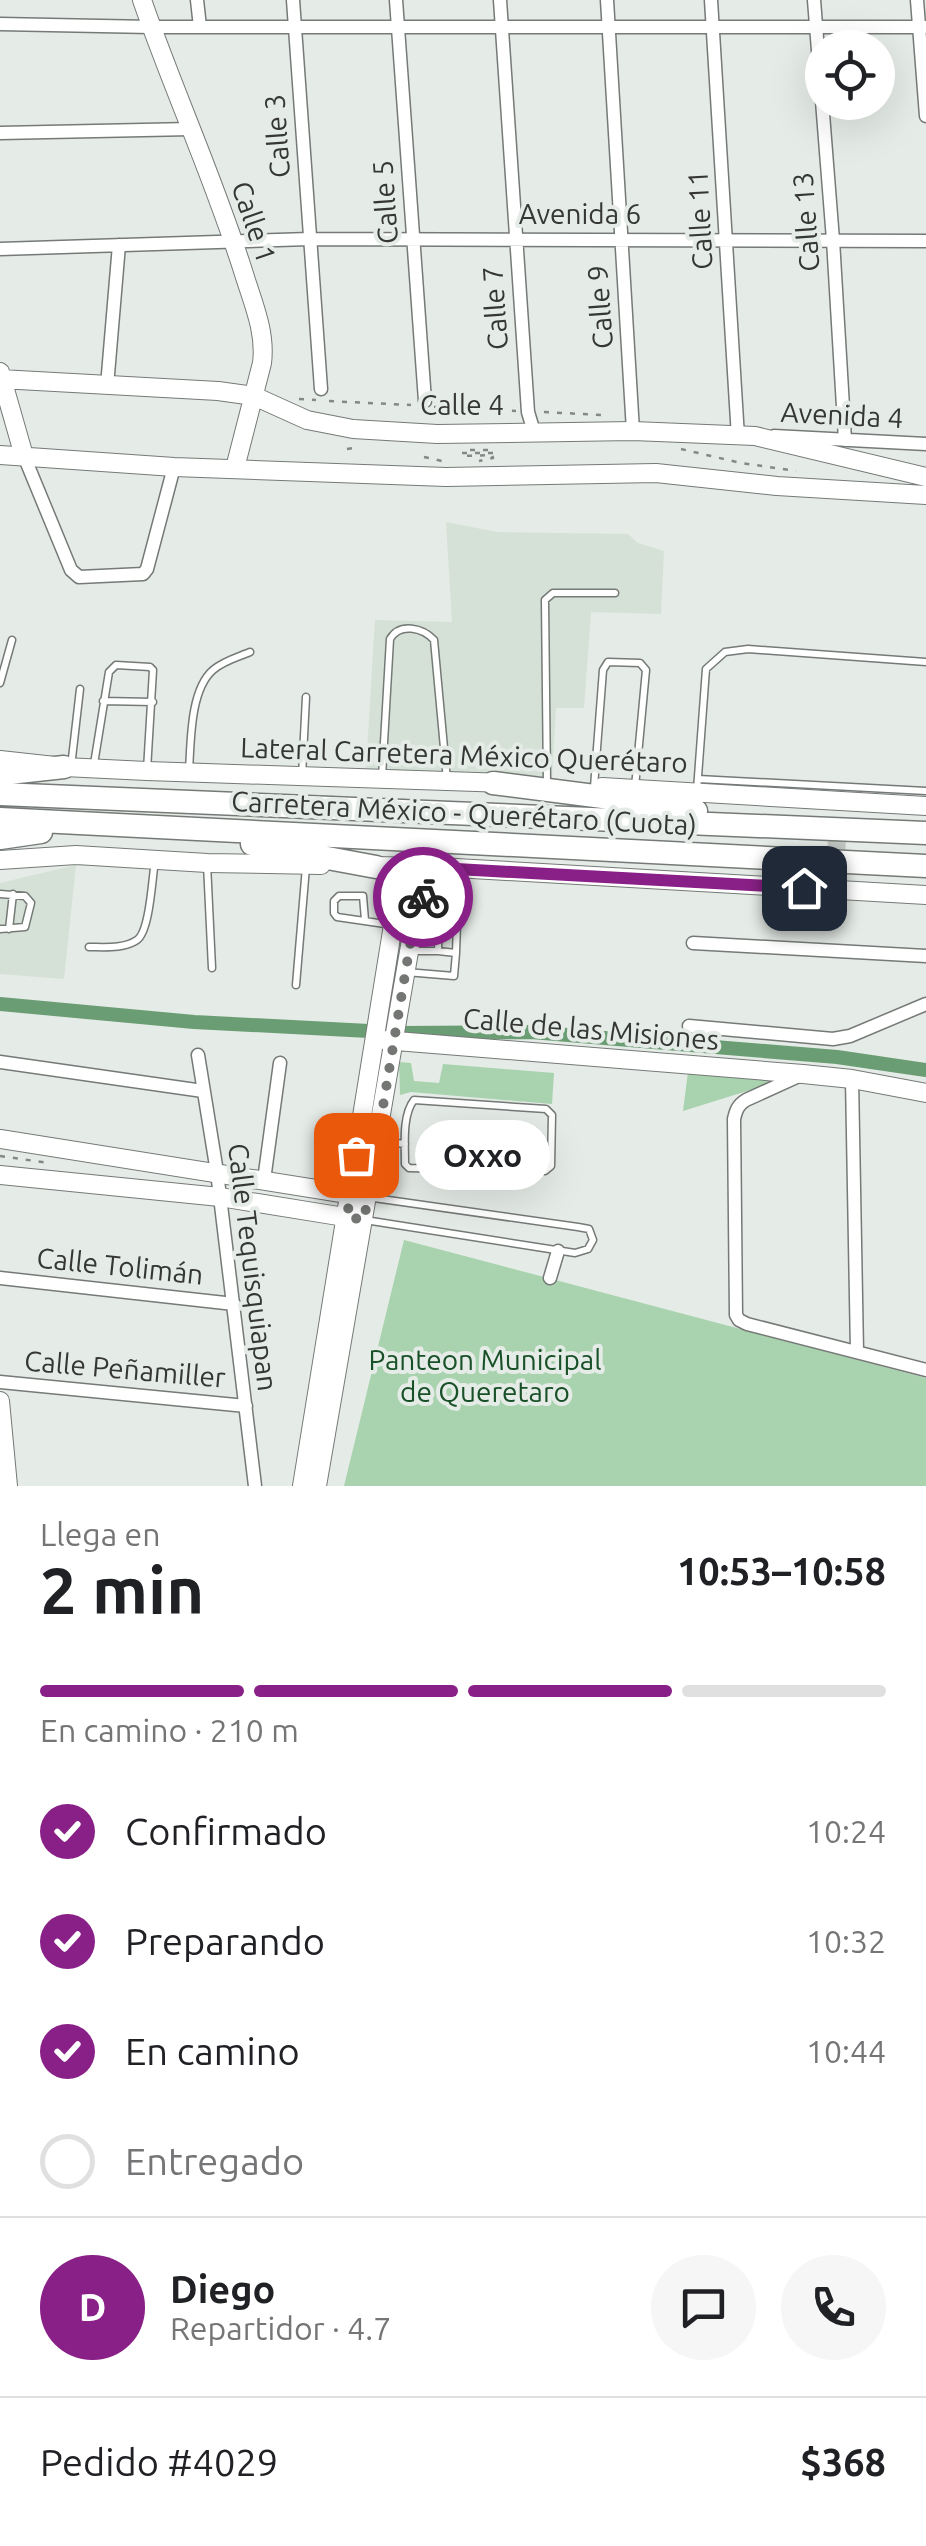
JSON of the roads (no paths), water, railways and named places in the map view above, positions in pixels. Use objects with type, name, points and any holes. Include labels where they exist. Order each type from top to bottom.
[{"type":"highway","points":[[2,763],[68,767]]},
{"type":"highway","points":[[492,783],[665,805],[768,826]]},
{"type":"highway","name":"Carretera México - Querétaro (Cuota)","points":[[0,794],[926,834]]},
{"type":"highway","name":"Carretera México - Querétaro (Cuota)","points":[[0,819],[926,866]]},
{"type":"highway","points":[[0,838],[115,825]]},
{"type":"highway","points":[[160,828],[385,867]]},
{"type":"main road","name":"Calle 1","points":[[142,0],[234,241],[261,330],[264,347],[235,468]]},
{"type":"main road","name":"Calle 4","points":[[1,377],[254,396],[307,420],[353,429],[437,434],[633,424],[746,437],[926,477]]},
{"type":"main road","points":[[1,377],[24,456]]},
{"type":"main road","points":[[0,455],[446,477],[656,473],[777,486],[926,495]]},
{"type":"main road","name":"Lateral Carretera México Querétaro","points":[[68,767],[594,787],[698,785],[747,788],[838,810],[926,806]]},
{"type":"main road","points":[[0,860],[76,854],[207,863],[836,883],[926,895]]},
{"type":"main road","points":[[359,1195],[376,1141],[393,925],[385,867]]},
{"type":"main road","points":[[302,1486],[355,1218],[383,1040],[405,972],[416,912],[438,868]]},
{"type":"main road","name":"Calle de las Misiones","points":[[383,1040],[803,1074],[926,1093]]},
{"type":"main road","points":[[0,1139],[359,1195]]},
{"type":"main road","points":[[0,1175],[220,1197],[355,1218]]},
{"type":"main road","points":[[317,1486],[355,1218]]},
{"type":"main road","points":[[0,1401],[8,1486]]},
{"type":"street","points":[[197,0],[200,27]]},
{"type":"street","name":"Calle 3","points":[[293,0],[321,388]]},
{"type":"street","name":"Calle 5","points":[[396,0],[421,403]]},
{"type":"street","name":"Calle 7","points":[[500,0],[528,412],[534,432]]},
{"type":"street","name":"Calle 9","points":[[607,0],[633,424]]},
{"type":"street","name":"Calle 11","points":[[711,0],[726,239],[746,437]]},
{"type":"street","name":"Calle 13","points":[[814,0],[845,440]]},
{"type":"street","points":[[917,0],[926,116]]},
{"type":"street","points":[[0,24],[922,27]]},
{"type":"street","points":[[0,133],[191,130]]},
{"type":"street","name":"Avenida 6","points":[[0,249],[310,238],[926,241]]},
{"type":"street","points":[[106,386],[119,245]]},
{"type":"street","name":"Avenida 4","points":[[746,437],[926,444]]},
{"type":"street","points":[[24,456],[70,570],[79,576],[143,574],[174,466]]},
{"type":"street","points":[[692,943],[926,956]]},
{"type":"street","points":[[689,1026],[834,1040],[926,1004]]},
{"type":"street","name":"Calle Tequisquiapan","points":[[198,1055],[217,1172],[255,1486]]},
{"type":"street","points":[[0,1062],[203,1091]]},
{"type":"street","points":[[264,1180],[280,1063]]},
{"type":"street","points":[[803,1074],[740,1104],[735,1114],[736,1315],[747,1324],[926,1370]]},
{"type":"street","points":[[852,1079],[858,1352]]},
{"type":"street","points":[[550,1278],[558,1250]]},
{"type":"street","name":"Calle Tolimán","points":[[0,1278],[234,1304]]},
{"type":"street","name":"Calle Peñamiller","points":[[0,1382],[246,1406]]},
{"type":"lane","points":[[547,785],[545,600],[553,592],[615,593]]},
{"type":"lane","points":[[382,779],[390,638],[401,628],[426,631],[434,640],[447,781]]},
{"type":"lane","points":[[0,683],[12,640]]},
{"type":"lane","points":[[698,785],[706,669],[725,652],[748,649],[926,662]]},
{"type":"lane","points":[[189,772],[202,682],[216,666],[250,652]]},
{"type":"lane","points":[[594,787],[603,670],[608,662],[640,663],[646,670],[635,788]]},
{"type":"lane","points":[[93,768],[109,672],[116,665],[153,670],[147,771]]},
{"type":"lane","points":[[68,767],[80,688]]},
{"type":"lane","points":[[302,776],[306,697]]},
{"type":"lane","points":[[103,701],[153,702]]},
{"type":"lane","points":[[747,788],[926,791]]},
{"type":"lane","points":[[89,947],[116,947],[136,941],[144,931],[155,860]]},
{"type":"lane","points":[[207,863],[212,968]]},
{"type":"lane","points":[[296,985],[306,864]]},
{"type":"lane","points":[[0,894],[12,894],[25,896],[30,902],[24,927],[5,929],[12,894]]},
{"type":"lane","points":[[365,920],[365,899],[361,895],[339,896],[334,901],[337,917],[393,925]]},
{"type":"lane","points":[[438,908],[438,952]]},
{"type":"lane","points":[[0,918],[10,916]]},
{"type":"lane","points":[[405,972],[452,977],[455,974],[457,922],[440,919]]},
{"type":"lane","points":[[409,951],[456,952]]},
{"type":"lane","points":[[414,1100],[546,1109],[552,1114],[551,1166],[545,1171],[413,1169],[405,1164],[405,1144],[408,1106],[414,1100]]},
{"type":"lane","points":[[376,1141],[405,1144]]},
{"type":"lane","points":[[355,1218],[575,1253],[588,1249],[593,1240],[589,1229],[359,1195]]},
{"type":"waterway","points":[[0,1004],[194,1022],[369,1031]]},
{"type":"waterway","points":[[402,1033],[531,1032],[837,1057],[926,1070]]},
{"type":"tunnel","points":[[835,876],[838,819]]},
{"type":"place","name":"Oxxo","points":[[356,1155]]},
{"type":"park label","name":"Panteon Municipal de Queretaro","points":[[485,1376]]}]
